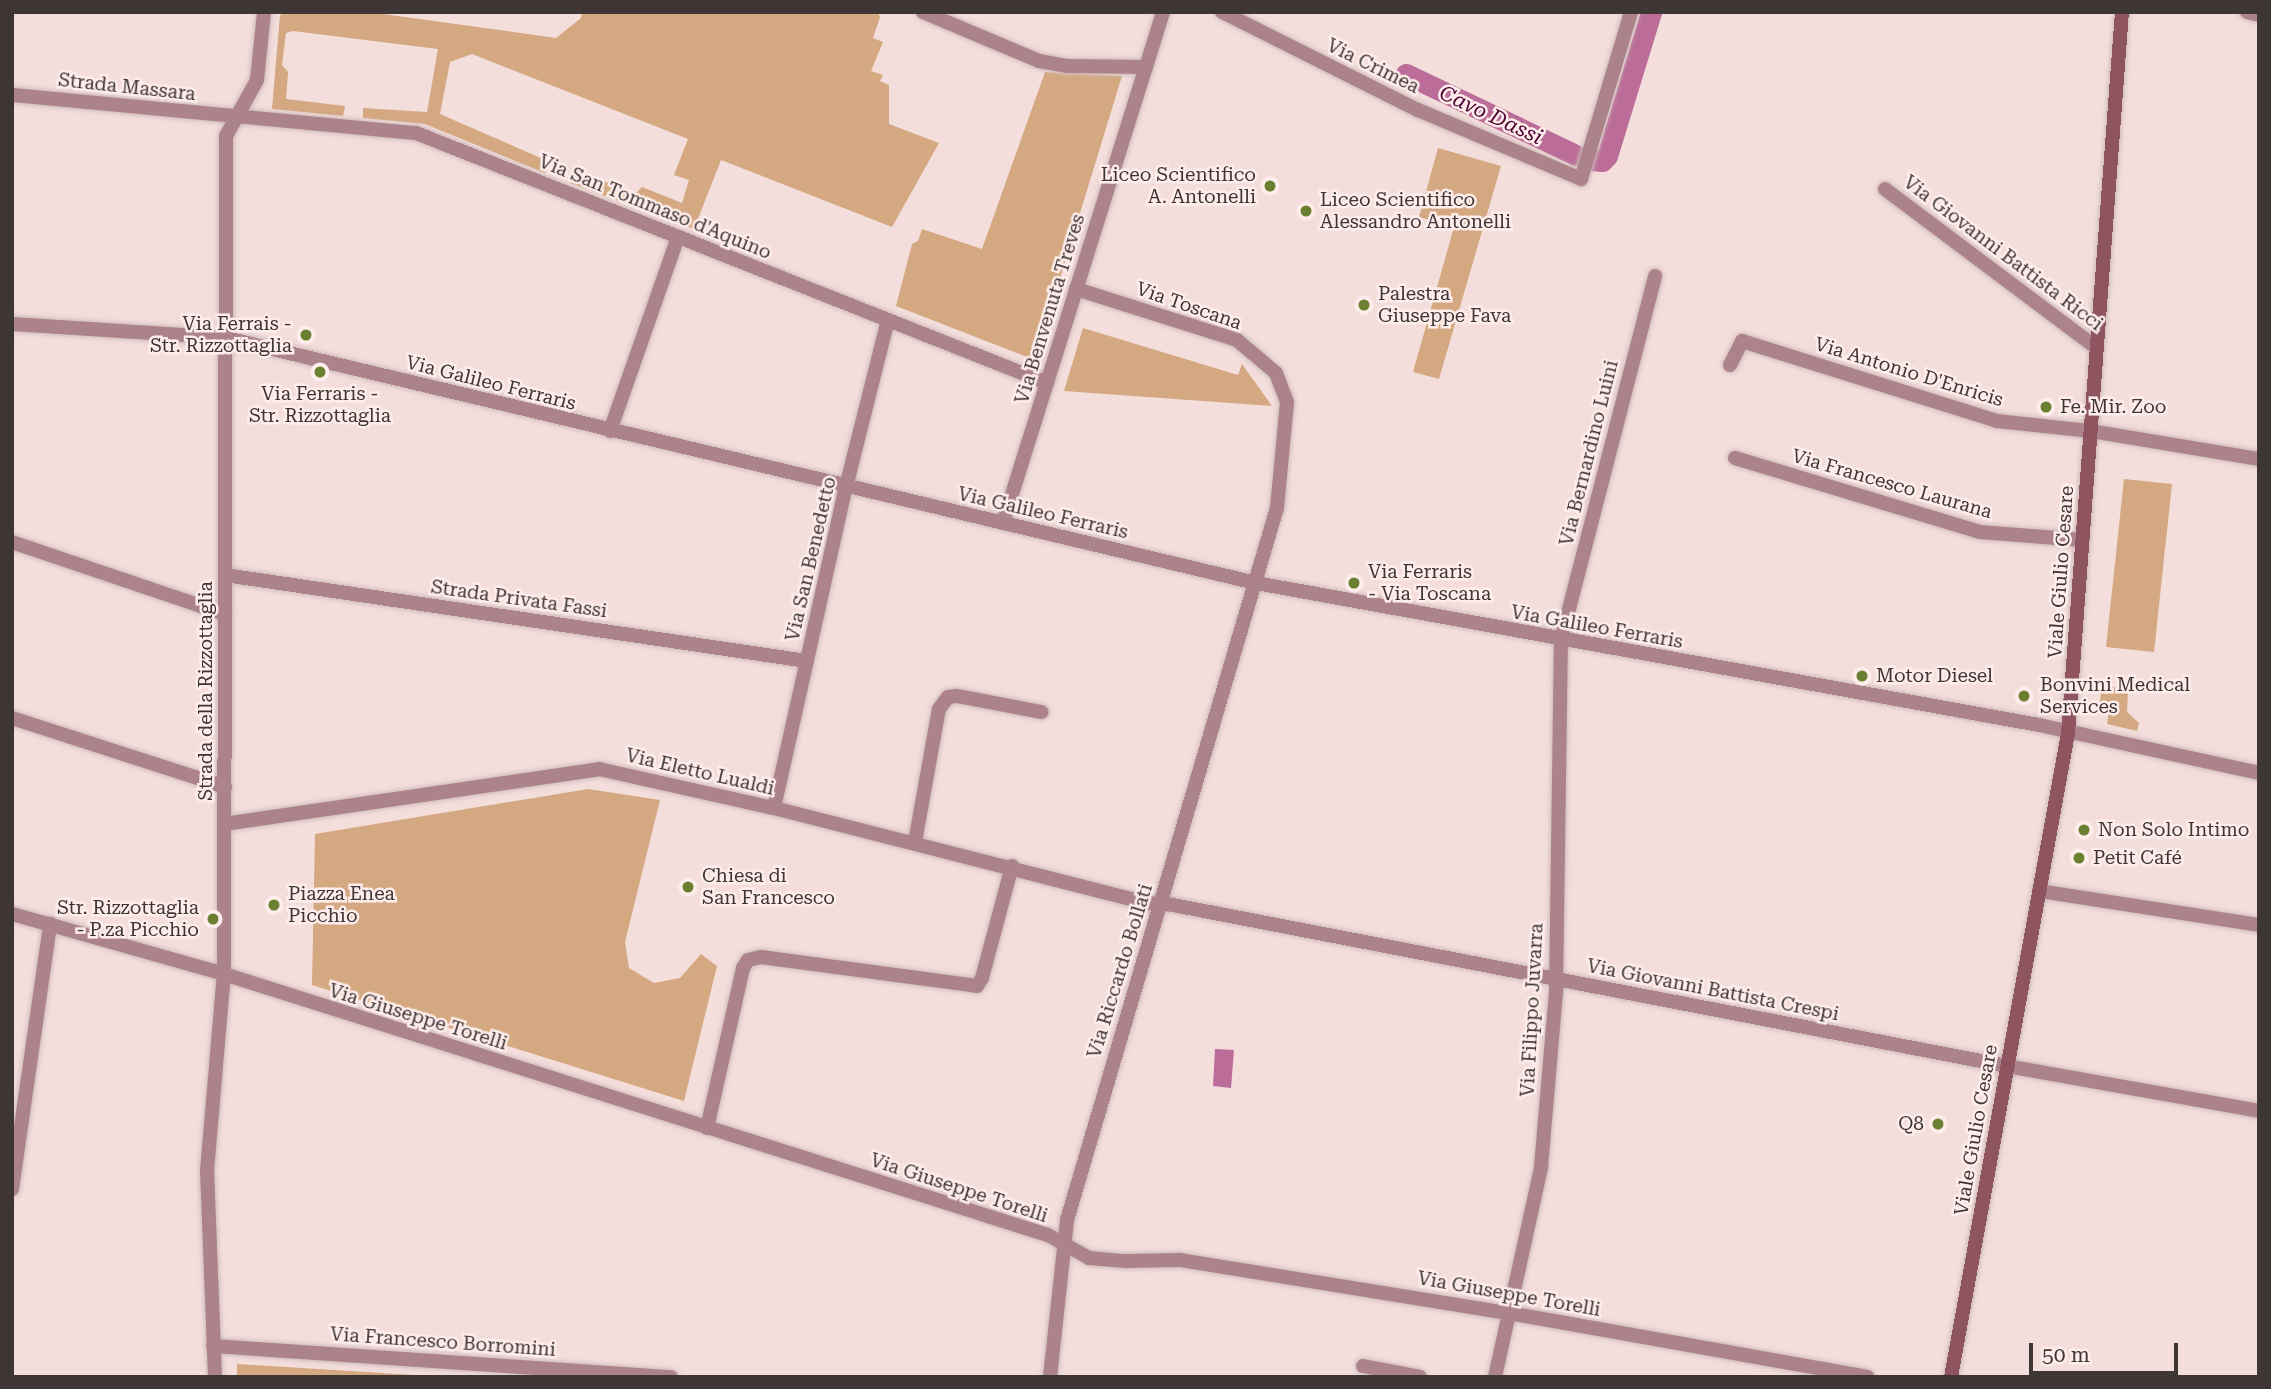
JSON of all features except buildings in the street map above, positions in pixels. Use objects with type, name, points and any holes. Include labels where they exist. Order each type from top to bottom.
[{"type":"main road","name":"Viale Giulio Cesare","points":[[1951,1377],[2068,733],[2122,12]]},
{"type":"street","name":"Strada della Rizzottaglia","points":[[215,1377],[207,1171],[224,974],[226,136],[257,80],[264,12]]},
{"type":"street","points":[[923,12],[1039,61],[1069,66],[1146,67],[1163,12]]},
{"type":"street","name":"Via Crimea","points":[[1222,12],[1418,110],[1581,179],[1630,12]]},
{"type":"street","points":[[2248,12],[2259,15]]},
{"type":"street","name":"Via Benvenuta Treves","points":[[1003,523],[1146,67]]},
{"type":"street","name":"Strada Massara","points":[[12,95],[238,117]]},
{"type":"street","name":"Via San Tommaso d'Aquino","points":[[238,117],[416,133],[1047,383]]},
{"type":"street","name":"Via Giovanni Battista Ricci","points":[[1885,189],[2097,348]]},
{"type":"street","points":[[610,431],[678,237]]},
{"type":"street","name":"Via Bernardino Luini","points":[[1561,640],[1655,276]]},
{"type":"street","name":"Via Toscana","points":[[1076,289],[1237,340],[1276,373],[1287,402],[1285,450],[1276,508],[1256,583]]},
{"type":"street","name":"Via San Benedetto","points":[[774,808],[846,487],[888,320]]},
{"type":"street","name":"Via Galileo Ferraris","points":[[12,324],[226,338],[1256,583],[2068,733],[2259,773]]},
{"type":"street","name":"Via Antonio D'Enricis","points":[[1730,365],[1742,341],[1997,421],[2091,431],[2259,459]]},
{"type":"street","name":"Via Francesco Laurana","points":[[1735,458],[1980,532],[2082,540]]},
{"type":"street","points":[[12,542],[225,614]]},
{"type":"street","name":"Strada Privata Fassi","points":[[225,575],[807,661]]},
{"type":"street","name":"Via Riccardo Bollati","points":[[1050,1377],[1067,1220],[1161,904],[1246,603],[1256,583]]},
{"type":"street","name":"Via Filippo Juvarra","points":[[1495,1377],[1541,1167],[1555,979],[1561,640]]},
{"type":"street","points":[[915,842],[939,709],[948,697],[957,696],[1042,712]]},
{"type":"street","points":[[12,718],[225,787]]},
{"type":"street","name":"Via Eletto Lualdi","points":[[224,824],[599,769],[774,808],[1012,866],[1147,903],[1161,904]]},
{"type":"street","points":[[707,1128],[743,968],[748,960],[761,957],[977,986],[982,978],[1012,866]]},
{"type":"street","points":[[2039,891],[2259,925]]},
{"type":"street","name":"Via Giovanni Battista Crespi","points":[[1161,904],[2007,1066],[2259,1111]]},
{"type":"street","name":"Via Giuseppe Torelli","points":[[12,914],[224,974],[1048,1235],[1089,1258],[1180,1260],[1509,1313],[1867,1377]]},
{"type":"street","points":[[12,1189],[50,924]]},
{"type":"street","name":"Via Francesco Borromini","points":[[213,1346],[671,1377]]},
{"type":"street","points":[[1363,1366],[1420,1377]]},
{"type":"shaded area","points":[[290,12],[369,12],[556,38],[581,18],[582,12],[878,12],[880,17],[873,38],[883,42],[871,71],[883,75],[880,81],[889,85],[889,124],[939,143],[892,227],[721,160],[694,229],[570,183],[573,176],[586,174],[635,194],[642,187],[682,203],[689,180],[674,175],[688,139],[472,54],[450,62],[440,114],[550,162],[545,173],[425,124],[363,118],[363,108],[427,112],[438,49],[293,31],[286,33],[282,65],[288,72],[286,99],[345,106],[343,116],[272,109],[280,15]]},
{"type":"shaded area","points":[[1045,72],[1122,76],[1035,360],[896,306],[912,244],[918,241],[922,229],[982,249]]},
{"type":"shaded area","points":[[1438,148],[1501,166],[1439,379],[1413,372],[1454,227],[1419,217]]},
{"type":"shaded area","points":[[1083,328],[1238,375],[1242,364],[1272,406],[1064,391]]},
{"type":"shaded area","points":[[2124,479],[2172,484],[2154,652],[2106,647]]},
{"type":"shaded area","points":[[2102,684],[2128,691],[2127,712],[2139,723],[2137,731],[2107,724],[2109,710],[2099,709]]},
{"type":"shaded area","points":[[588,789],[660,800],[625,942],[629,968],[654,983],[680,978],[701,954],[717,966],[684,1101],[312,985],[315,834]]},
{"type":"shaded area","points":[[1215,1049],[1234,1050],[1231,1088],[1213,1086]]},
{"type":"shaded area","points":[[237,1364],[446,1377],[237,1377]]},
{"type":"waterway","name":"Cavo Dassi","points":[[1592,160],[1602,161],[1607,156],[1651,12]]},
{"type":"waterway","name":"Cavo Dassi","points":[[1406,74],[1576,155]]},
{"type":"place","name":"Liceo Scientifico A. Antonelli","points":[[1270,186]]},
{"type":"place","name":"Liceo Scientifico Alessandro Antonelli","points":[[1306,211]]},
{"type":"place","name":"Palestra Giuseppe Fava","points":[[1364,305]]},
{"type":"place","name":"Via Ferrais - Str. Rizzottaglia","points":[[306,335]]},
{"type":"place","name":"Via Ferraris - Str. Rizzottaglia","points":[[320,372]]},
{"type":"place","name":"Fe. Mir. Zoo","points":[[2046,407]]},
{"type":"place","name":"Via Ferraris - Via Toscana","points":[[1354,583]]},
{"type":"place","name":"Motor Diesel","points":[[1862,676]]},
{"type":"place","name":"Bonvini Medical Services","points":[[2024,696]]},
{"type":"place","name":"Non Solo Intimo","points":[[2084,830]]},
{"type":"place","name":"Petit Café","points":[[2079,858]]},
{"type":"place","name":"Chiesa di San Francesco","points":[[688,887]]},
{"type":"place","name":"Piazza Enea Picchio","points":[[274,905]]},
{"type":"place","name":"Str. Rizzottaglia - P.za Picchio","points":[[213,919]]},
{"type":"place","name":"Q8","points":[[1938,1124]]}]
